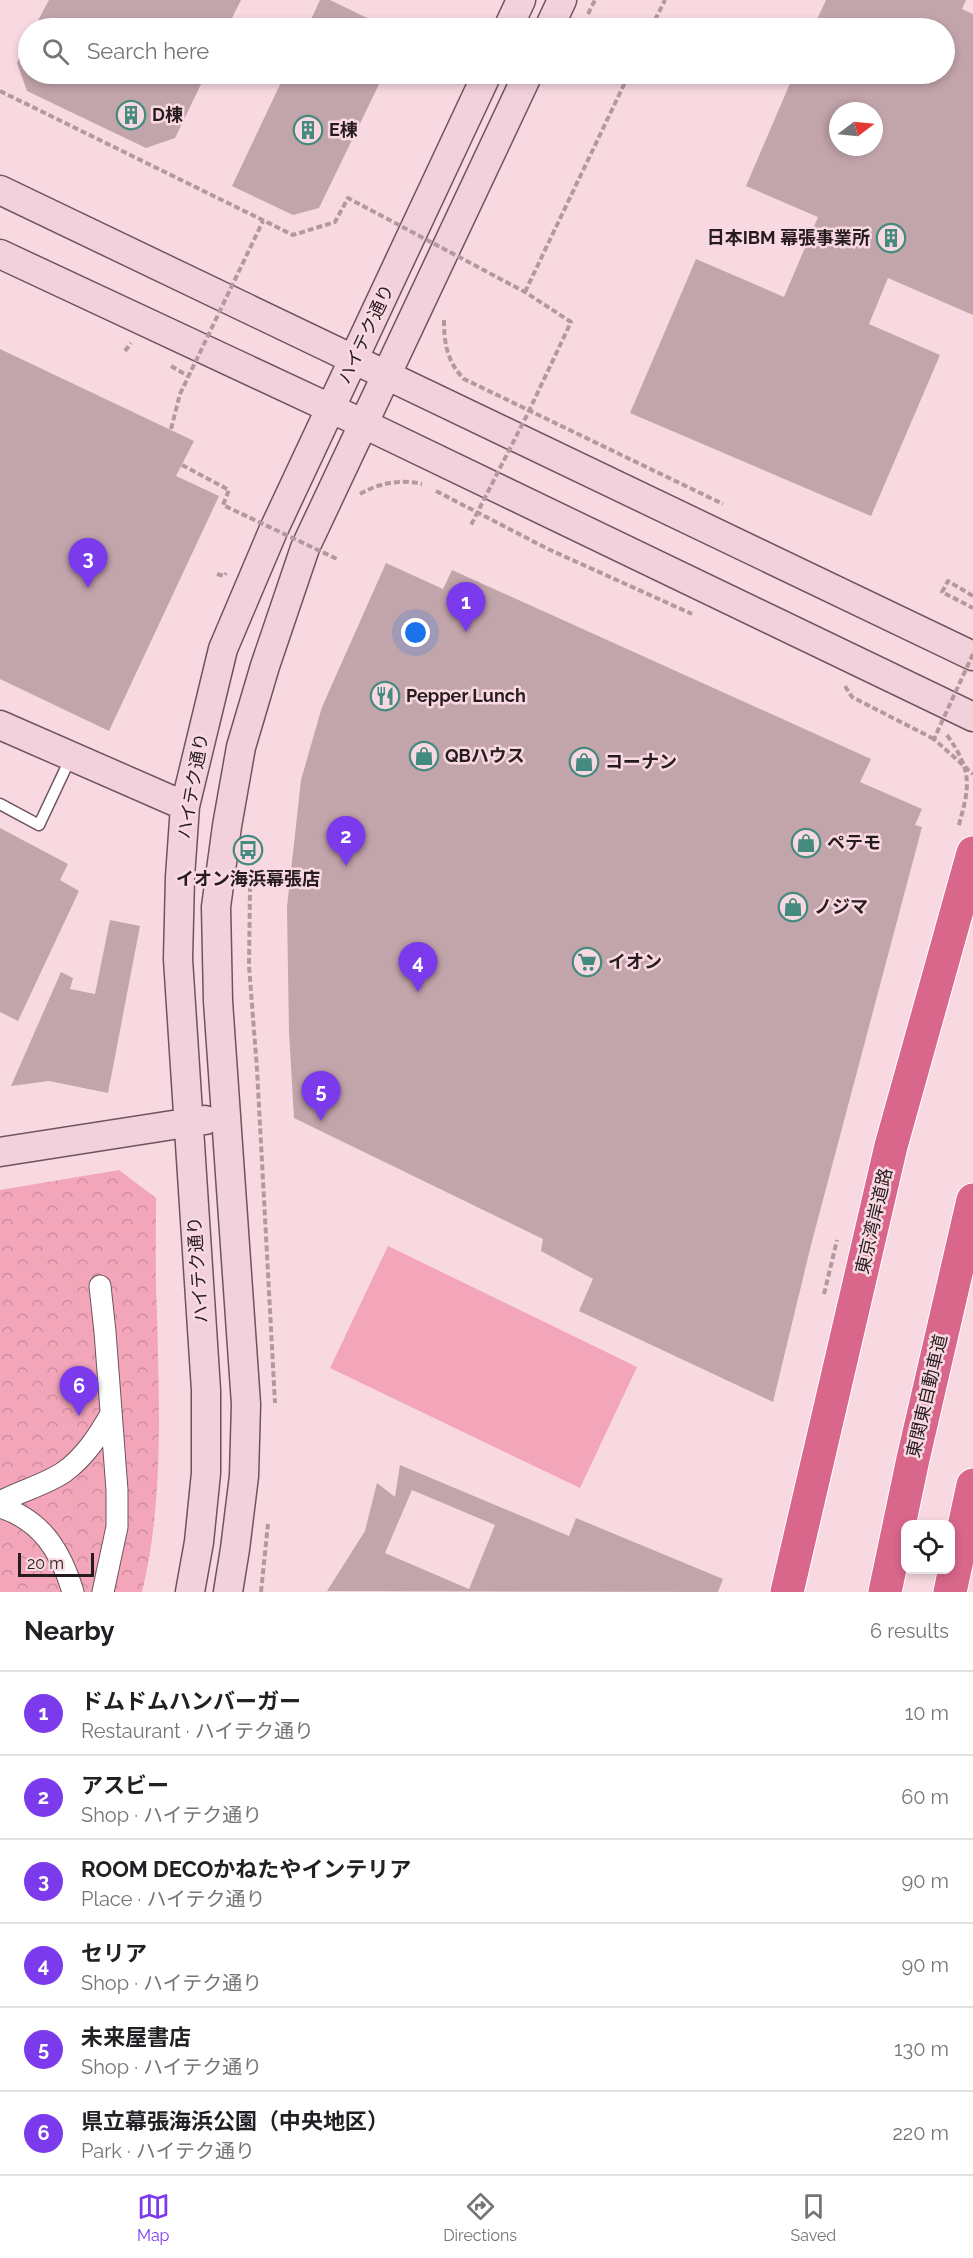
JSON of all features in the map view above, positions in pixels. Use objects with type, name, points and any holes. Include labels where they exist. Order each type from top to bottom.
[{"type":"highway","name":"東京湾岸道路","points":[[787,1592],[891,1146],[920,1044],[965,843]]},
{"type":"highway","name":"東関東自動車道","points":[[885,1592],[915,1447],[973,1200]]},
{"type":"highway","points":[[950,1592],[973,1485]]},
{"type":"street","points":[[513,18],[521,0]]},
{"type":"street","points":[[554,18],[562,0]]},
{"type":"street","name":"ハイテク通り","points":[[190,1592],[199,1542],[206,1473],[206,1389],[178,959],[185,806],[223,650],[273,531],[482,84]]},
{"type":"street","name":"ハイテク通り","points":[[228,1592],[244,1476],[246,1404],[218,1001],[216,907],[241,747],[265,666],[305,548],[523,84]]},
{"type":"street","points":[[0,190],[973,655]]},
{"type":"street","points":[[0,254],[364,424],[973,717]]},
{"type":"street","points":[[0,725],[185,806]]},
{"type":"street","points":[[0,1152],[227,1116]]},
{"type":"street","points":[[100,1286],[117,1490],[117,1527],[103,1592]]},
{"type":"street","points":[[0,1502],[62,1473],[76,1462],[89,1448],[111,1414]]},
{"type":"street","points":[[0,1507],[24,1517],[50,1542],[61,1557],[74,1592]]},
{"type":"lane","points":[[0,804],[39,825],[71,756]]},
{"type":"path","points":[[656,18],[665,0]]},
{"type":"path","points":[[525,292],[624,84]]},
{"type":"path","points":[[0,91],[293,235],[335,222],[348,198],[525,292],[571,322],[470,527]]},
{"type":"path","points":[[171,429],[180,394],[263,221]]},
{"type":"path","points":[[468,262],[473,252]]},
{"type":"path","points":[[444,317],[443,339],[448,355],[454,369],[464,378],[728,506]]},
{"type":"path","points":[[126,351],[131,343]]},
{"type":"path","points":[[182,465],[229,490],[223,506],[337,559]]},
{"type":"path","points":[[354,503],[361,494],[375,486],[397,481],[420,483],[548,549],[701,618]]},
{"type":"path","points":[[323,562],[327,552]]},
{"type":"path","points":[[217,574],[224,576]]},
{"type":"path","points":[[973,596],[948,581],[942,592],[973,608]]},
{"type":"path","points":[[933,739],[973,655]]},
{"type":"path","points":[[853,687],[843,683],[852,697],[933,739],[973,774]]},
{"type":"path","points":[[933,725],[943,730],[955,744],[969,771],[970,786],[965,843]]},
{"type":"path","points":[[254,842],[250,889],[249,966],[258,1080],[275,1411]]},
{"type":"path","points":[[823,1305],[825,1283],[837,1238]]},
{"type":"path","points":[[261,1592],[268,1516]]},
{"type":"green space","points":[[119,1170],[156,1198],[159,1383],[157,1488],[149,1558],[142,1592],[0,1592],[0,1190]]},
{"type":"green space","points":[[388,1246],[637,1367],[580,1488],[330,1368]]},
{"type":"building","points":[[49,0],[241,0],[232,18],[39,18]]},
{"type":"building","points":[[320,0],[330,0],[367,18],[312,18]]},
{"type":"building","name":"日本IBM 幕張事業所","points":[[826,0],[966,0],[962,9],[973,14],[973,315],[888,278],[869,324],[940,355],[871,516],[630,413],[696,259],[784,297],[818,217],[746,186],[790,84],[955,84],[955,18],[818,18]]},
{"type":"building","name":"D棟","points":[[24,84],[201,84],[175,138],[146,148],[27,91]]},
{"type":"building","name":"E棟","points":[[280,84],[379,84],[319,208],[293,215],[232,186]]},
{"type":"building","points":[[0,349],[194,441],[176,476],[219,496],[109,731],[0,679]]},
{"type":"building","name":"イオン","points":[[386,563],[443,589],[452,570],[871,759],[860,782],[922,809],[915,825],[922,827],[811,1245],[773,1402],[579,1311],[593,1279],[541,1251],[543,1239],[294,1118],[289,1032],[287,907],[301,780],[322,707]]},
{"type":"building","points":[[0,828],[68,864],[60,880],[79,891],[18,1021],[0,1012]]},
{"type":"building","points":[[110,920],[140,926],[108,1093],[49,1081],[11,1086],[61,972],[73,978],[70,989],[95,994]]},
{"type":"building","points":[[400,1465],[569,1536],[576,1518],[723,1579],[718,1592],[327,1591],[365,1531],[377,1483],[395,1497]],"holes":[[[412,1490],[495,1525],[469,1589],[385,1553]]]},
{"type":"place","name":"D棟","points":[[131,115]]},
{"type":"place","name":"E棟","points":[[308,130]]},
{"type":"place","name":"日本IBM 幕張事業所","points":[[891,238]]},
{"type":"place","name":"ROOM DECOかねたやインテリア","points":[[88,588]]},
{"type":"place","name":"ドムドムハンバーガー","points":[[466,632]]},
{"type":"place","name":"Pepper Lunch","points":[[385,696]]},
{"type":"place","name":"QBハウス","points":[[424,756]]},
{"type":"place","name":"コーナン","points":[[584,762]]},
{"type":"place","name":"ペテモ","points":[[806,843]]},
{"type":"place","name":"イオン海浜幕張店","points":[[248,850]]},
{"type":"place","name":"アスビー","points":[[346,866]]},
{"type":"place","name":"ノジマ","points":[[793,907]]},
{"type":"place","name":"イオン","points":[[587,962]]},
{"type":"place","name":"セリア","points":[[418,992]]},
{"type":"place","name":"未来屋書店","points":[[321,1121]]},
{"type":"place","name":"県立幕張海浜公園（中央地区）","points":[[79,1416]]}]
